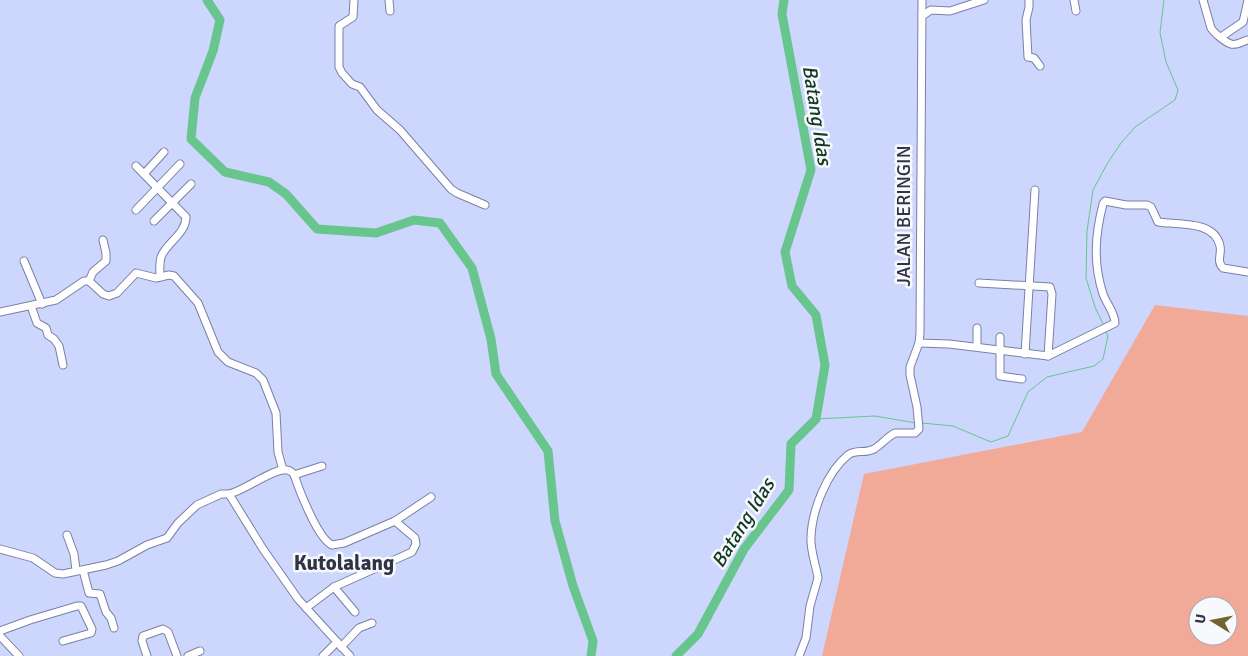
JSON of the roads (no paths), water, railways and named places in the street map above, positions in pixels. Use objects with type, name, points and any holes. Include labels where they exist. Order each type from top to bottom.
[{"type":"street","points":[[354,0],[353,17],[339,26],[339,67],[342,73],[352,84],[360,87],[377,110],[400,130],[451,189],[485,205]]},
{"type":"street","points":[[390,0],[390,11]]},
{"type":"street","name":"JALAN BERINGIN","points":[[800,656],[806,638],[810,606],[818,578],[811,538],[813,522],[816,506],[829,477],[852,452],[871,450],[895,433],[915,434],[920,429],[910,371],[919,344],[922,0]]},
{"type":"street","points":[[922,16],[932,10],[950,11],[984,0]]},
{"type":"street","points":[[1029,0],[1026,20],[1027,54],[1034,58],[1040,66]]},
{"type":"street","points":[[1074,0],[1076,11]]},
{"type":"street","points":[[1203,0],[1212,30],[1232,44],[1248,40]]},
{"type":"street","points":[[1221,37],[1243,22],[1248,0]]},
{"type":"street","points":[[144,174],[164,152]]},
{"type":"street","points":[[136,210],[180,164]]},
{"type":"street","points":[[136,166],[185,215],[186,222],[179,235],[162,254],[159,264],[160,278]]},
{"type":"street","points":[[154,221],[192,184]]},
{"type":"street","points":[[1025,354],[1035,190]]},
{"type":"street","points":[[919,344],[936,343],[1048,356],[1115,323],[1115,318],[1105,300],[1095,262],[1096,234],[1105,201],[1126,205],[1147,205],[1152,207],[1158,222],[1208,229],[1216,236],[1220,244],[1220,266],[1248,272]]},
{"type":"street","points":[[88,281],[93,272],[106,261],[102,240]]},
{"type":"street","points":[[24,261],[42,304]]},
{"type":"street","points":[[0,312],[60,299],[81,282],[88,281],[103,294],[109,296],[117,293],[136,273],[160,278],[169,275],[174,276],[194,298],[205,317],[215,347],[222,358],[234,365],[256,373],[263,380],[276,413],[278,452],[282,470]]},
{"type":"street","points":[[979,284],[1028,285],[1051,288],[1048,356]]},
{"type":"street","points":[[31,306],[37,323],[46,328],[48,335],[59,346],[64,365]]},
{"type":"street","points":[[977,328],[977,347]]},
{"type":"street","points":[[1000,337],[1002,351],[1000,376],[1022,380]]},
{"type":"street","points":[[294,475],[322,466]]},
{"type":"street","points":[[0,550],[33,558],[55,573],[63,574],[106,565],[118,561],[147,545],[167,538],[178,523],[197,505],[222,494],[242,490],[282,470],[290,471],[294,475],[304,502],[324,539],[328,544],[332,545],[344,543],[395,521],[431,497]]},
{"type":"street","points":[[229,494],[271,560],[306,608],[350,656]]},
{"type":"street","points":[[306,608],[334,587],[412,552],[416,544],[415,538],[395,521]]},
{"type":"street","points":[[67,535],[88,591],[91,594],[100,594],[114,628]]},
{"type":"street","points":[[334,587],[355,612]]},
{"type":"street","points":[[0,631],[30,620],[82,606],[92,628],[91,633],[63,641]]},
{"type":"street","points":[[324,656],[359,628],[372,622]]},
{"type":"street","points":[[148,656],[142,642],[143,636],[164,629],[168,632],[177,656]]},
{"type":"street","points":[[0,636],[19,656]]},
{"type":"street","points":[[188,656],[200,651]]},
{"type":"waterway","points":[[207,0],[220,20],[213,51],[195,98],[191,139],[225,172],[269,182],[286,194],[317,229],[376,233],[414,220],[440,223],[472,268],[491,339],[496,374],[548,451],[555,521],[573,586],[593,641],[591,656]]},
{"type":"waterway","name":"Batang Idas","points":[[676,656],[698,634],[744,549],[789,490],[791,444],[816,419],[825,365],[816,315],[792,286],[785,252],[811,170],[782,14],[784,0]]},
{"type":"waterway","points":[[1104,326],[1095,307],[1086,278],[1087,231],[1093,190],[1107,164],[1121,143],[1135,127],[1175,100],[1178,90],[1166,62],[1160,33],[1164,0]]},
{"type":"waterway","points":[[922,423],[953,426],[991,442],[1008,436],[1028,392],[1047,377],[1094,366],[1103,359],[1108,336],[1106,332]]},
{"type":"waterway","points":[[816,419],[875,416],[916,423]]},
{"type":"district","name":"Kutolalang","points":[[344,563]]}]
